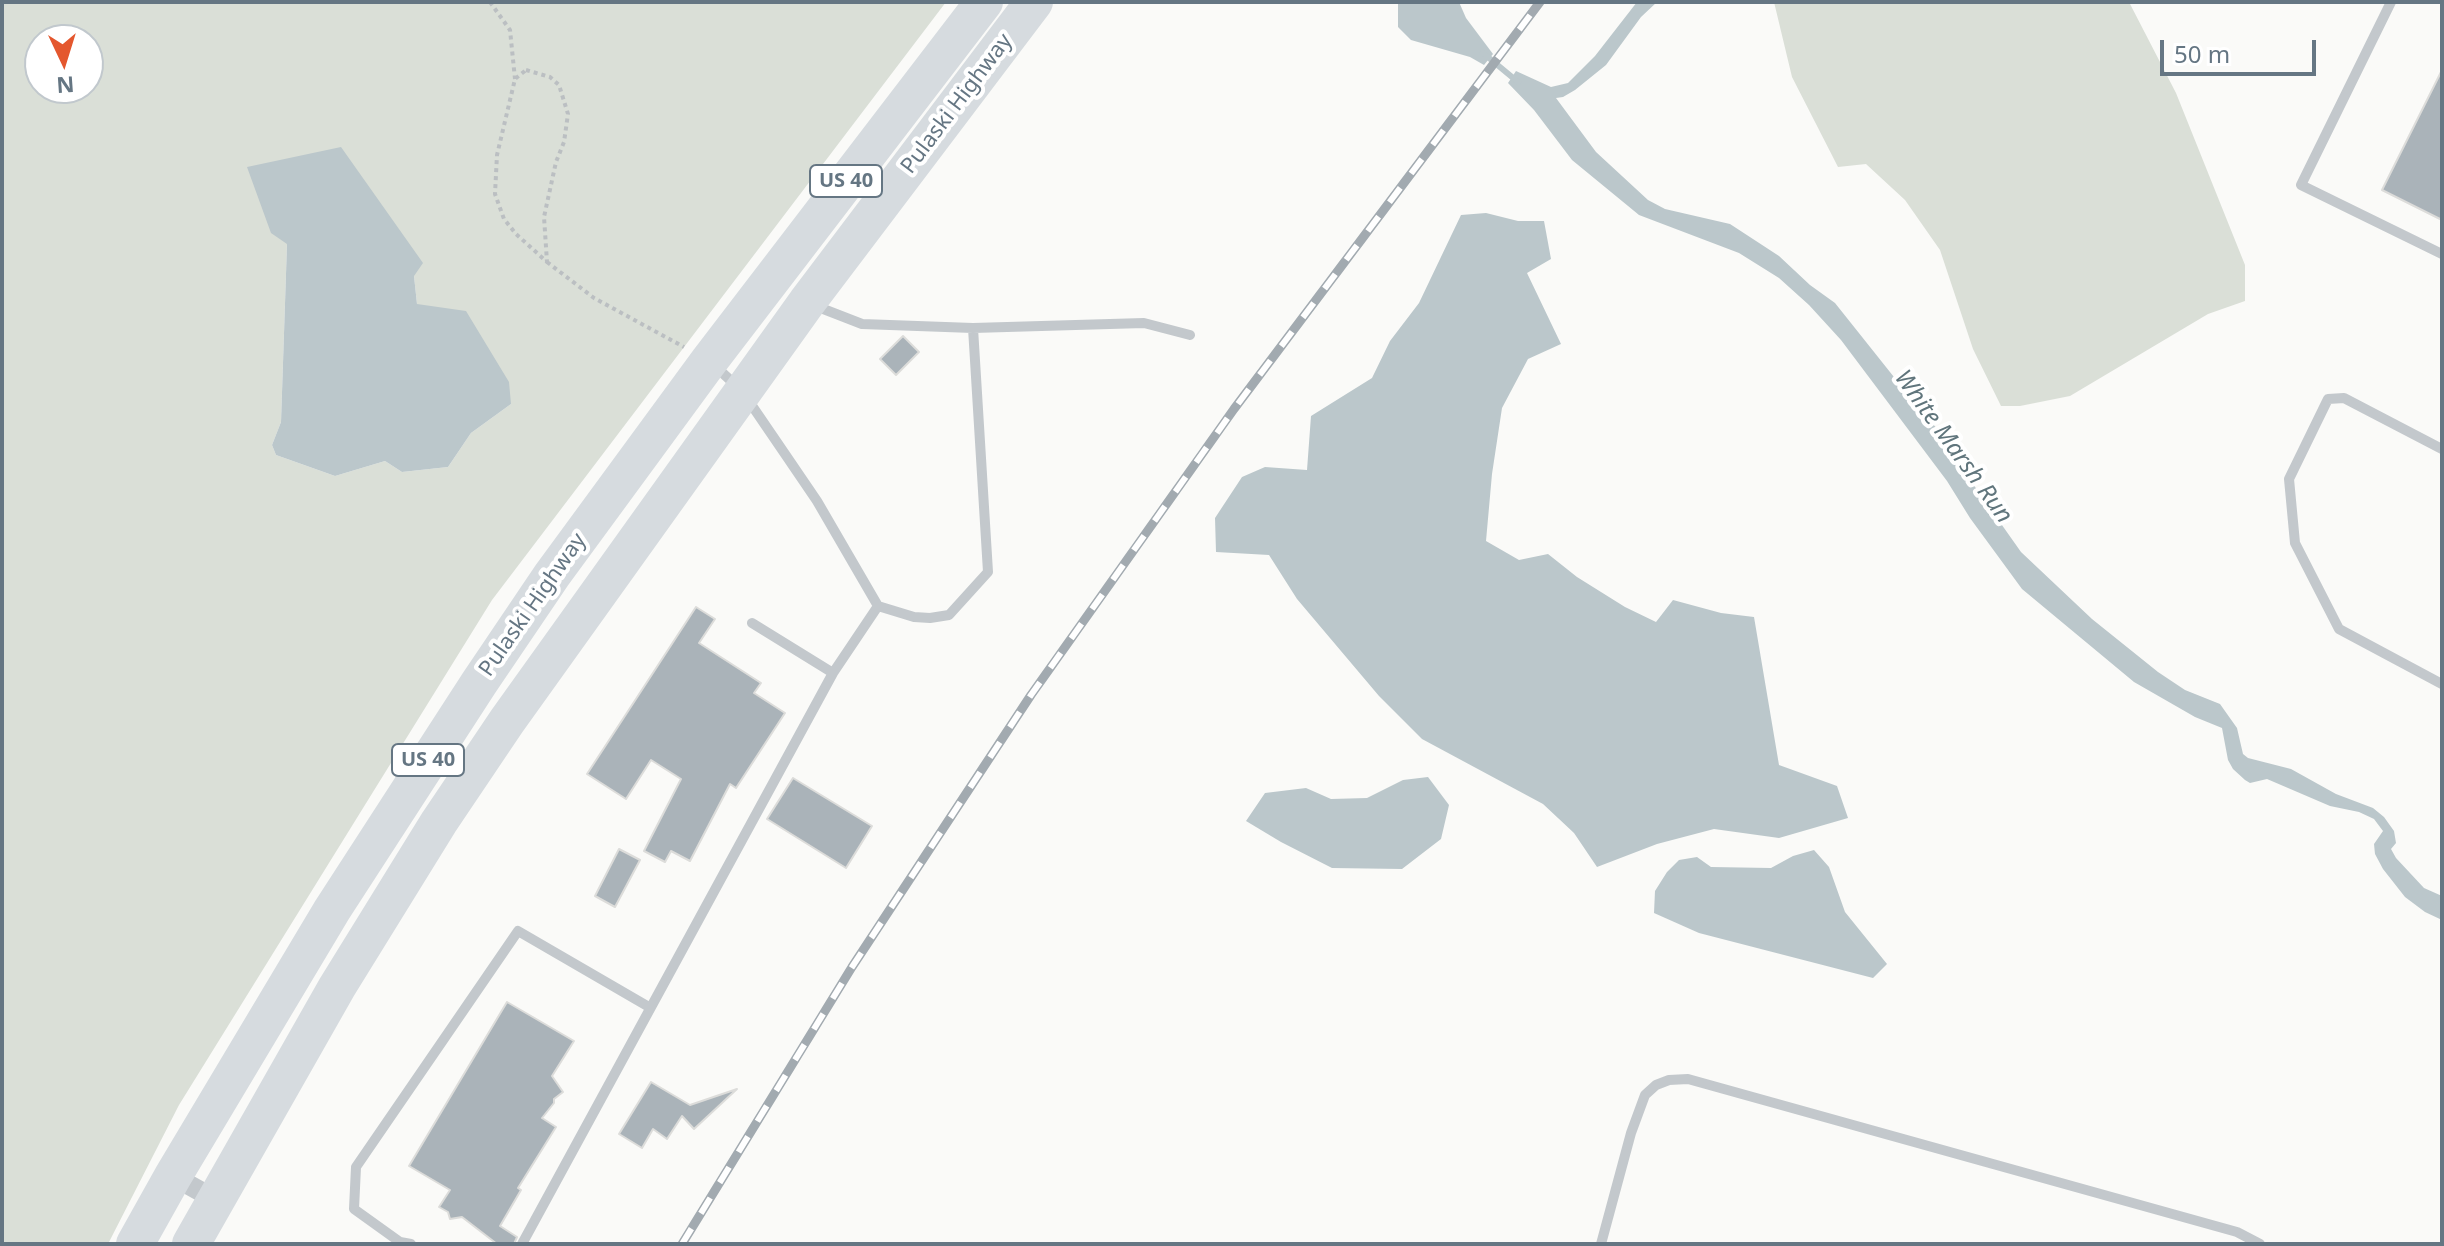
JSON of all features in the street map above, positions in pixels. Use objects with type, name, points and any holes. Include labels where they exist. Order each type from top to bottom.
[{"type":"highway","name":"Pulaski Highway","points":[[135,1244],[332,910],[552,575],[709,361],[984,2]]},
{"type":"highway","name":"Pulaski Highway","points":[[191,1244],[329,1001],[439,822],[516,708],[807,302],[1034,2]]},
{"type":"street","points":[[173,1176],[216,1200]]},
{"type":"lane","points":[[2391,2],[2301,185],[2442,254]]},
{"type":"lane","points":[[807,302],[862,324],[973,328],[1144,323],[1190,335]]},
{"type":"lane","points":[[709,361],[742,391],[817,501],[878,606],[914,617],[949,615],[988,572],[973,328]]},
{"type":"lane","points":[[2442,449],[2344,398],[2328,399],[2289,479],[2295,543],[2339,629],[2442,684]]},
{"type":"lane","points":[[522,1244],[833,673],[878,606]]},
{"type":"lane","points":[[752,623],[833,673]]},
{"type":"lane","points":[[411,1244],[400,1242],[354,1209],[356,1167],[518,931],[649,1007]]},
{"type":"lane","points":[[1601,1244],[1631,1133],[1645,1095],[1656,1085],[1669,1080],[1688,1079],[2237,1232],[2260,1244]]},
{"type":"path","points":[[490,2],[510,30],[515,79],[497,155],[495,194],[504,219],[547,262],[594,298],[709,361]]},
{"type":"path","points":[[515,79],[526,70],[550,77],[559,85],[566,101],[567,125],[544,217],[547,262]]},
{"type":"shaded area","points":[[2,2],[946,2],[492,600],[179,1105],[108,1244],[2,1244]],"holes":[[[287,244],[414,276],[417,304],[511,404],[471,433],[448,467],[402,472],[385,461],[335,476],[276,455],[272,445],[281,422]]]},
{"type":"shaded area","points":[[1774,2],[2129,2],[2176,93],[2245,265],[2245,301],[2208,314],[2070,396],[2020,406],[2001,406],[1973,349],[1940,250],[1905,200],[1866,164],[1838,167],[1792,77]]},
{"type":"water","points":[[1398,2],[1459,2],[1466,18],[1493,54],[1484,65],[1470,57],[1411,40],[1398,27]]},
{"type":"water","name":"White Marsh Run","points":[[1637,2],[1657,2],[1641,17],[1606,65],[1575,90],[1556,98],[1596,152],[1648,200],[1665,209],[1730,224],[1779,256],[1835,303],[1925,416],[1953,445],[1968,477],[2021,552],[2092,619],[2158,672],[2185,690],[2220,704],[2237,728],[2243,754],[2248,758],[2291,769],[2336,794],[2373,808],[2384,817],[2394,831],[2396,843],[2391,849],[2396,858],[2424,888],[2442,896],[2442,920],[2405,897],[2383,869],[2375,854],[2374,844],[2383,831],[2374,819],[2359,812],[2330,806],[2267,779],[2250,783],[2245,780],[2228,760],[2222,728],[2195,717],[2134,682],[2022,589],[1947,481],[1841,340],[1779,278],[1739,253],[1639,215],[1572,160],[1534,110],[1508,83],[1516,71],[1551,87],[1568,83],[1595,56]]},
{"type":"water","points":[[341,147],[423,263],[414,276],[417,304],[466,311],[509,382],[511,404],[471,433],[448,467],[402,472],[385,461],[335,476],[276,455],[272,445],[281,422],[287,244],[271,233],[247,167]]},
{"type":"water","points":[[1486,213],[1518,221],[1544,221],[1551,259],[1527,273],[1561,344],[1528,359],[1502,408],[1486,541],[1519,560],[1548,554],[1577,577],[1656,622],[1673,600],[1721,613],[1754,617],[1779,765],[1837,786],[1848,818],[1779,838],[1714,829],[1657,844],[1597,867],[1574,833],[1543,804],[1422,739],[1379,696],[1297,599],[1269,555],[1216,552],[1215,518],[1242,477],[1265,467],[1307,470],[1311,416],[1372,378],[1390,341],[1419,303],[1461,215]]},
{"type":"water","points":[[1428,777],[1449,805],[1441,839],[1402,869],[1332,868],[1246,821],[1265,793],[1306,788],[1331,799],[1367,798],[1403,780]]},
{"type":"water","points":[[1814,850],[1829,867],[1845,912],[1887,964],[1873,978],[1699,933],[1654,913],[1655,891],[1679,860],[1697,857],[1711,867],[1771,868],[1793,856]]},
{"type":"building","points":[[2442,70],[2442,220],[2382,190]]},
{"type":"building","points":[[903,336],[919,352],[896,375],[880,359]]},
{"type":"building","points":[[696,607],[715,619],[699,643],[761,683],[754,693],[785,713],[736,788],[730,784],[690,861],[671,851],[665,862],[644,851],[681,779],[651,760],[626,799],[587,774]]},
{"type":"building","points":[[793,778],[872,826],[846,868],[767,819]]},
{"type":"building","points":[[619,849],[640,860],[615,907],[595,896]]},
{"type":"building","points":[[507,1002],[574,1041],[552,1076],[563,1092],[554,1099],[542,1118],[556,1127],[518,1188],[521,1190],[500,1226],[517,1237],[514,1244],[497,1244],[462,1217],[450,1219],[448,1212],[439,1207],[450,1190],[409,1166]]},
{"type":"building","points":[[651,1082],[690,1105],[737,1089],[694,1129],[682,1116],[667,1139],[653,1129],[642,1148],[619,1134]]},
{"type":"waterway","name":"White Marsh Run","points":[[1483,53],[1518,82]]},
{"type":"railway","points":[[682,1244],[852,967],[1031,695],[1234,409],[1540,2]]}]
